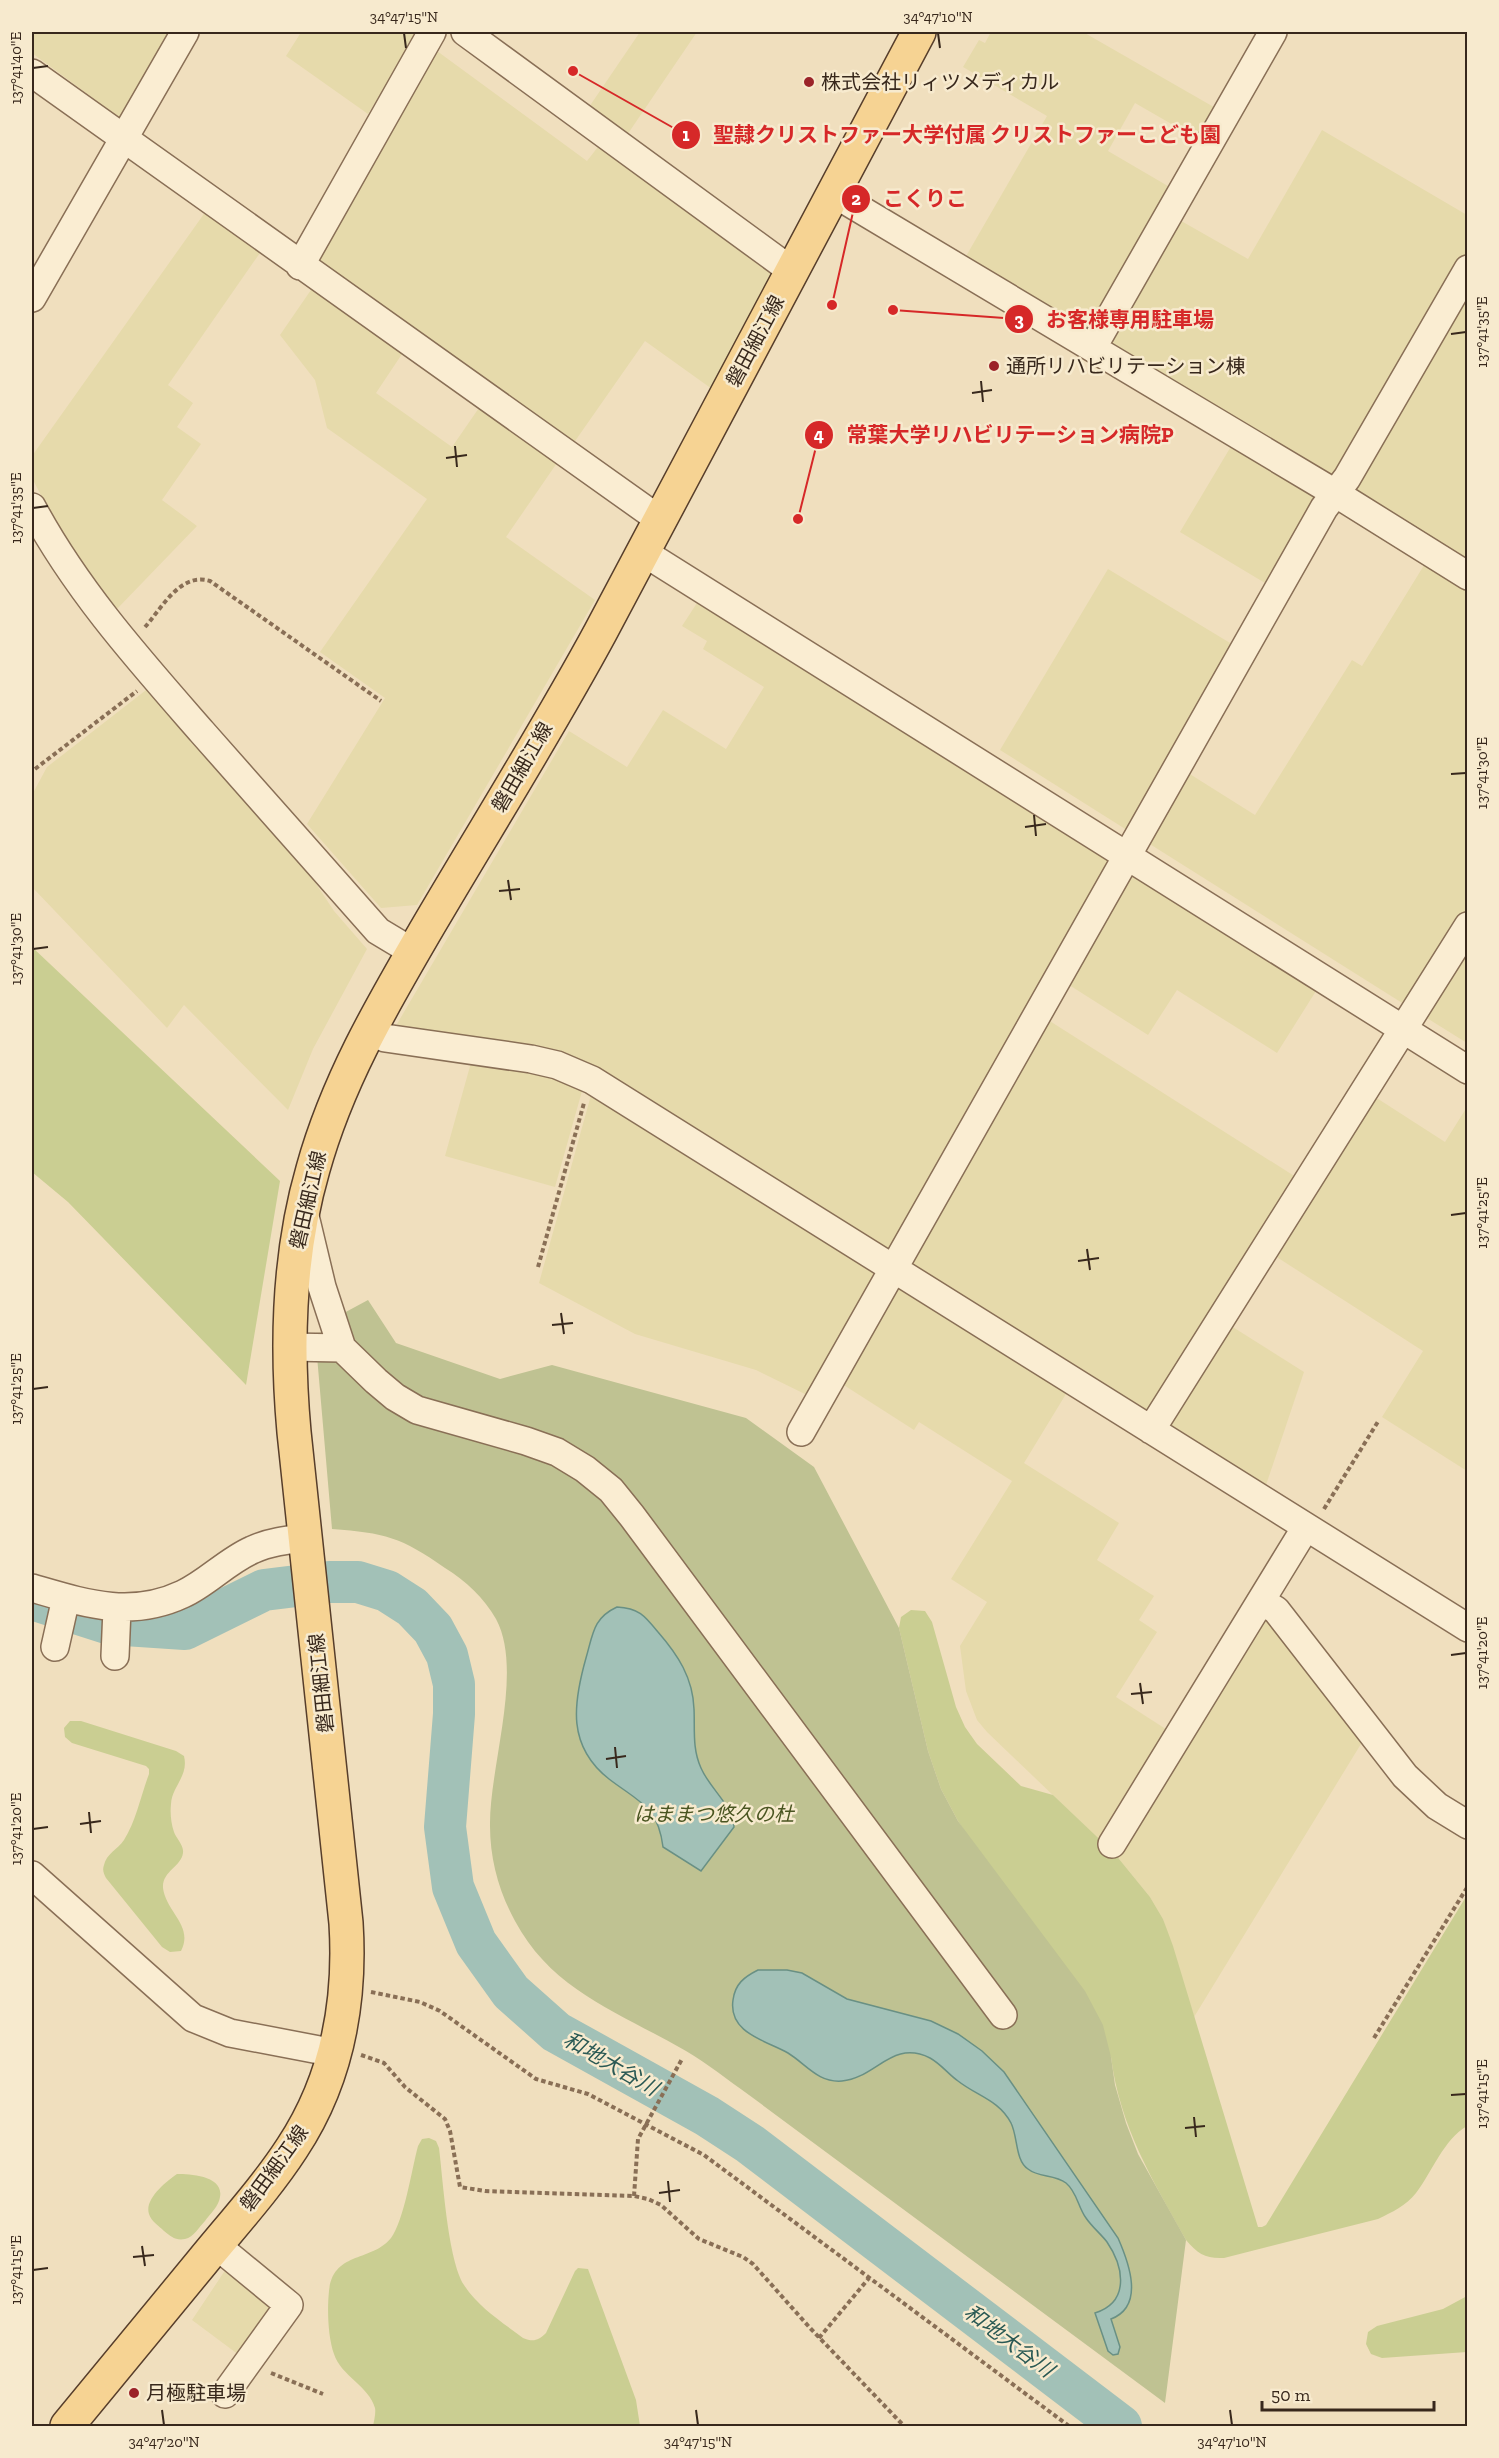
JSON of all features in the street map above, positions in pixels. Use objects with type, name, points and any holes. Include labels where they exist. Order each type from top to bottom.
[{"type":"main road","name":"磐田細江線","points":[[67,2427],[293,2147],[321,2095],[336,2050],[347,1988],[346,1923],[291,1404],[289,1347],[292,1282],[303,1209],[312,1172],[335,1101],[369,1029],[598,637],[919,32]]},
{"type":"street","points":[[32,298],[185,32]]},
{"type":"street","points":[[300,266],[432,32]]},
{"type":"street","points":[[465,32],[792,271]]},
{"type":"street","points":[[1093,347],[1273,32]]},
{"type":"street","points":[[32,73],[300,266],[660,520]]},
{"type":"street","points":[[833,193],[1335,493],[1467,576]]},
{"type":"street","points":[[801,1432],[1318,519],[1347,478],[1467,269]]},
{"type":"street","points":[[32,507],[51,542],[88,599],[127,645],[378,931],[413,952]]},
{"type":"street","points":[[643,552],[1467,1070]]},
{"type":"street","points":[[1151,1430],[1467,926]]},
{"type":"street","points":[[369,1029],[385,1038],[557,1065],[592,1080],[1467,1628]]},
{"type":"street","points":[[303,1209],[322,1287],[342,1348],[395,1397],[417,1410],[557,1452],[585,1469],[611,1490],[639,1524],[1003,2015]]},
{"type":"street","points":[[289,1347],[342,1348]]},
{"type":"street","points":[[1112,1844],[1261,1601],[1308,1529]]},
{"type":"street","points":[[32,1588],[117,1609],[152,1605],[183,1594],[251,1550],[281,1540],[306,1548]]},
{"type":"street","points":[[55,1647],[66,1598]]},
{"type":"street","points":[[1261,1601],[1276,1610],[1405,1776],[1437,1806],[1467,1824]]},
{"type":"street","points":[[115,1656],[117,1609]]},
{"type":"street","points":[[32,1875],[193,2018],[230,2033],[336,2050]]},
{"type":"street","points":[[216,2245],[289,2305],[225,2394]]},
{"type":"path","points":[[127,645],[182,585],[190,579],[210,580],[381,701]]},
{"type":"path","points":[[35,769],[154,676]]},
{"type":"path","points":[[538,1267],[592,1080]]},
{"type":"path","points":[[1308,1529],[1379,1420]]},
{"type":"path","points":[[1374,2038],[1467,1886]]},
{"type":"path","points":[[347,1988],[399,1997],[440,2011],[536,2079],[588,2094],[648,2121],[718,2164],[1069,2427]]},
{"type":"path","points":[[336,2050],[384,2063],[405,2087],[445,2119],[450,2132],[460,2187],[485,2191],[634,2196],[661,2205],[699,2239],[743,2257],[753,2264],[819,2338],[904,2427]]},
{"type":"path","points":[[634,2196],[638,2139],[682,2059]]},
{"type":"path","points":[[819,2338],[869,2278]]},
{"type":"path","points":[[249,2361],[256,2367],[322,2394]]},
{"type":"shaded area","points":[[32,32],[173,32],[120,118],[32,53]]},
{"type":"shaded area","points":[[297,32],[419,32],[368,114],[286,56],[300,34]]},
{"type":"shaded area","points":[[640,32],[697,32],[625,138],[587,110]]},
{"type":"shaded area","points":[[991,32],[1083,32],[1219,110],[1201,141],[1135,103],[1108,151],[1173,189],[1094,328],[1085,330],[965,258],[1047,116],[963,67],[979,40],[985,43]]},
{"type":"shaded area","points":[[437,51],[587,161],[601,143],[769,266],[772,276],[712,389],[645,341],[573,444],[322,266],[320,259]]},
{"type":"shaded area","points":[[1322,130],[1467,215],[1467,252],[1339,475],[1330,477],[1111,346],[1109,337],[1176,218],[1248,259]]},
{"type":"shaded area","points":[[206,211],[262,250],[168,385],[193,403],[177,427],[201,444],[162,500],[197,526],[116,610],[99,590],[62,535],[32,478],[32,456]]},
{"type":"shaded area","points":[[1467,286],[1467,563],[1356,493],[1353,484]]},
{"type":"shaded area","points":[[313,287],[404,351],[376,393],[452,447],[481,405],[559,460],[506,537],[595,600],[417,905],[381,908],[307,824],[385,698],[320,652],[427,499],[327,428],[315,380],[280,335]]},
{"type":"shaded area","points":[[1233,443],[1315,492],[1317,502],[1270,586],[1180,532]]},
{"type":"shaded area","points":[[1426,562],[1467,588],[1467,910],[1407,1006],[1145,841],[1185,771],[1255,815],[1352,660],[1362,666]]},
{"type":"shaded area","points":[[1108,569],[1235,646],[1130,832],[1000,750]]},
{"type":"shaded area","points":[[697,603],[1108,860],[1110,870],[894,1250],[885,1253],[607,1079],[401,1031],[397,1024],[569,731],[627,767],[663,710],[726,749],[764,687],[703,649],[707,641],[682,626]]},
{"type":"shaded area","points":[[150,687],[295,852],[334,911],[367,949],[313,1049],[288,1110],[184,1005],[167,1028],[32,887],[32,795],[47,767]]},
{"type":"shaded area","points":[[1134,877],[1316,991],[1277,1053],[1177,990],[1148,1035],[1066,983],[1124,879]]},
{"type":"shaded area","points":[[1467,943],[1467,1043],[1422,1015]]},
{"type":"shaded area","points":[[1045,1018],[1299,1179],[1152,1412],[1143,1415],[911,1269],[908,1260]]},
{"type":"shaded area","points":[[472,1059],[584,1084],[555,1187],[445,1156]]},
{"type":"shaded area","points":[[591,1095],[876,1268],[879,1277],[811,1397],[756,1370],[635,1334],[539,1283]]},
{"type":"shaded area","points":[[1372,1095],[1445,1142],[1467,1107],[1467,1471],[1382,1417],[1423,1351],[1272,1254]]},
{"type":"shaded area","points":[[902,1284],[1069,1389],[1024,1463],[1119,1523],[1097,1560],[1154,1596],[1139,1620],[1157,1632],[1116,1697],[1172,1733],[1104,1844],[987,1732],[977,1720],[966,1691],[960,1646],[987,1602],[951,1579],[1012,1481],[919,1422],[914,1430],[839,1382],[893,1286]]},
{"type":"shaded area","points":[[1228,1324],[1304,1372],[1264,1491],[1169,1431],[1167,1422]]},
{"type":"shaded area","points":[[1260,1615],[1269,1615],[1364,1739],[1194,2017],[1163,1919],[1150,1897],[1115,1854]]},
{"type":"shaded area","points":[[228,2266],[273,2304],[243,2358],[192,2320]]},
{"type":"green space","points":[[32,947],[280,1181],[246,1385],[68,1202],[32,1172]]},
{"type":"green space","name":"はままつ悠久の杜","points":[[368,1300],[396,1343],[500,1379],[552,1365],[746,1418],[814,1467],[899,1628],[928,1751],[941,1789],[958,1821],[1085,1991],[1103,2025],[1115,2085],[1138,2154],[1186,2240],[1165,2403],[710,2067],[686,2051],[613,2012],[569,1983],[549,1966],[531,1945],[504,1899],[496,1875],[492,1851],[491,1802],[503,1720],[507,1665],[504,1640],[496,1619],[486,1604],[467,1584],[416,1549],[392,1538],[366,1532],[332,1529],[315,1333],[329,1332],[329,1321]]},
{"type":"green space","points":[[911,1610],[925,1611],[932,1622],[956,1707],[965,1727],[977,1744],[1021,1786],[1053,1795],[1115,1854],[1150,1897],[1163,1919],[1258,2227],[1266,2225],[1467,1895],[1467,2126],[1445,2147],[1422,2185],[1408,2202],[1378,2219],[1224,2258],[1203,2255],[1186,2240],[1139,2152],[1122,2107],[1111,2057],[958,1821],[941,1789],[928,1751],[899,1628],[901,1617]]},
{"type":"green space","points":[[70,1721],[81,1721],[176,1751],[184,1756],[184,1769],[172,1798],[171,1811],[173,1829],[183,1853],[182,1858],[163,1882],[165,1897],[182,1926],[184,1942],[181,1951],[170,1952],[162,1947],[106,1878],[103,1867],[107,1858],[124,1840],[132,1825],[149,1769],[146,1766],[72,1743],[65,1737],[64,1728]]},
{"type":"green space","points":[[429,2138],[436,2141],[439,2148],[450,2239],[458,2273],[464,2285],[491,2314],[523,2338],[535,2340],[546,2333],[575,2271],[578,2268],[588,2269],[636,2400],[640,2426],[373,2426],[375,2410],[372,2400],[343,2369],[334,2354],[328,2323],[329,2291],[332,2278],[345,2263],[374,2251],[391,2238],[404,2207],[418,2146],[422,2139]]},
{"type":"green space","points":[[177,2174],[212,2180],[220,2190],[220,2197],[214,2210],[194,2234],[182,2239],[176,2239],[155,2223],[150,2217],[148,2208],[157,2191]]},
{"type":"green space","points":[[1467,2296],[1467,2352],[1382,2358],[1371,2354],[1366,2344],[1368,2332],[1377,2326],[1443,2309]]},
{"type":"water","points":[[617,1607],[636,1611],[649,1621],[678,1658],[691,1687],[698,1761],[705,1776],[729,1811],[734,1827],[701,1871],[663,1847],[657,1822],[652,1814],[595,1766],[580,1738],[576,1708],[590,1641],[598,1622],[609,1611]]},
{"type":"water","points":[[758,1970],[787,1970],[802,1973],[847,1999],[931,2021],[958,2034],[982,2051],[1004,2072],[1118,2238],[1130,2271],[1131,2294],[1122,2313],[1111,2319],[1120,2347],[1118,2354],[1113,2355],[1108,2351],[1095,2313],[1114,2301],[1119,2292],[1120,2273],[1113,2252],[1086,2218],[1073,2191],[1066,2183],[1057,2178],[1032,2172],[1024,2165],[1011,2123],[1006,2115],[987,2099],[958,2081],[934,2060],[917,2053],[894,2056],[865,2073],[842,2081],[819,2076],[788,2053],[751,2035],[737,2021],[733,2012],[733,2000],[738,1985],[744,1978]]},
{"type":"waterway","name":"和地大谷川","points":[[35,1600],[110,1624],[185,1629],[264,1590],[329,1582],[358,1582],[387,1591],[412,1607],[433,1629],[447,1655],[454,1684],[454,1714],[445,1827],[453,1887],[476,1943],[511,1992],[556,2032],[707,2116],[750,2144],[1121,2426]]},
{"type":"place","name":"聖隷クリストファー大学付属 クリストファーこども園","points":[[573,71]]},
{"type":"place","name":"株式会社リィツメディカル","points":[[809,82]]},
{"type":"place","name":"こくりこ","points":[[832,305]]},
{"type":"place","name":"お客様専用駐車場","points":[[893,310]]},
{"type":"place","name":"通所リハビリテーション棟","points":[[994,366]]},
{"type":"place","name":"常葉大学リハビリテーション病院P","points":[[798,519]]},
{"type":"place","name":"月極駐車場","points":[[134,2393]]}]
